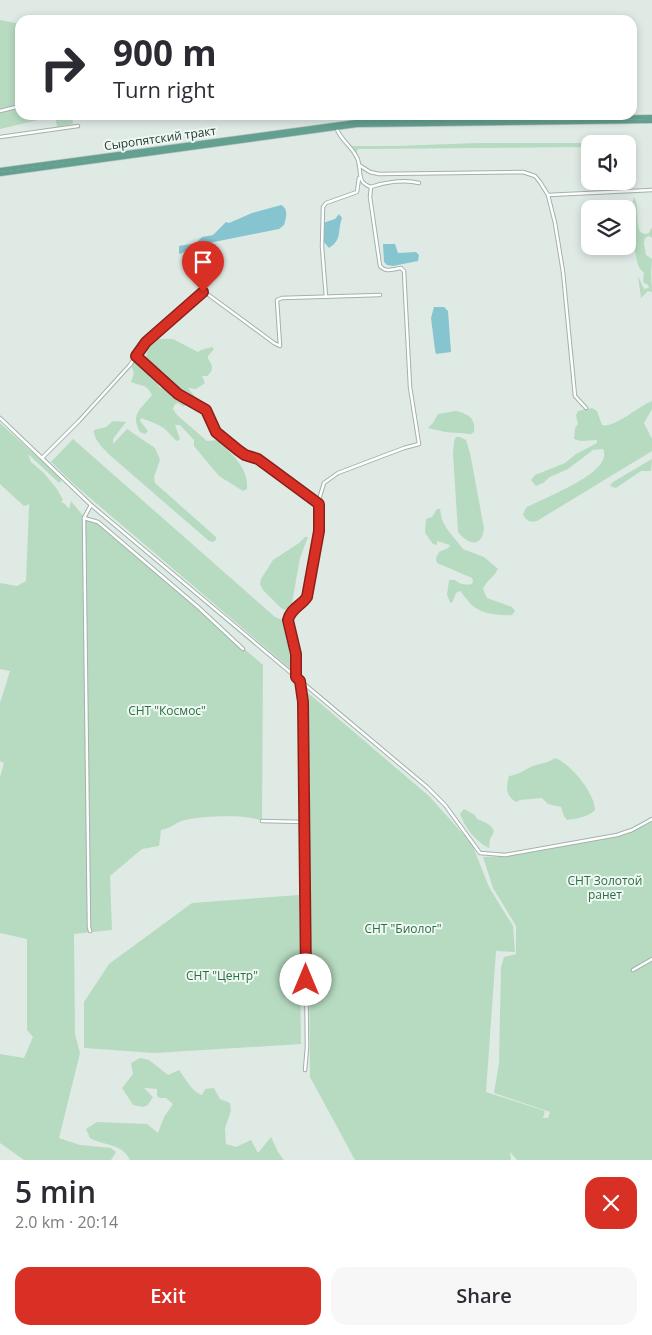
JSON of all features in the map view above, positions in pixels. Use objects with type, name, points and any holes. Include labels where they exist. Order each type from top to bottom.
[{"type":"main road","name":"Сыропятский тракт","points":[[637,119],[652,119]]},
{"type":"main road","name":"Сыропятский тракт","points":[[637,119],[652,119]]},
{"type":"main road","name":"Сыропятский тракт","points":[[0,172],[356,122],[553,120]]},
{"type":"main road","name":"Сыропятский тракт","points":[[0,172],[336,127],[385,124],[599,120]]},
{"type":"street","points":[[0,111],[15,107]]},
{"type":"street","points":[[0,138],[78,126]]},
{"type":"street","points":[[326,297],[322,247],[323,207],[326,204],[357,192],[359,178],[359,165],[351,146],[342,140],[336,127]]},
{"type":"street","points":[[359,165],[370,172],[379,174],[523,172],[535,176],[548,195],[556,223],[575,396],[586,408]]},
{"type":"street","points":[[359,178],[363,183],[371,187]]},
{"type":"street","points":[[371,187],[380,183],[420,183]]},
{"type":"street","points":[[296,677],[296,648],[288,620],[291,611],[303,603],[307,597],[319,531],[319,504],[322,486],[331,477],[404,448],[419,444],[410,387],[404,271],[401,268],[383,269],[380,266],[370,197],[371,187]]},
{"type":"street","points":[[548,195],[652,190]]},
{"type":"street","points":[[42,458],[79,420],[136,356],[146,342],[203,292],[280,346],[278,300],[282,298],[380,294]]},
{"type":"street","points":[[136,356],[178,394],[206,410],[216,432],[238,450],[245,455],[258,459],[319,504]]},
{"type":"street","points":[[0,418],[91,506],[427,787],[445,805],[480,853],[494,855],[518,853],[617,835],[632,830],[652,819]]},
{"type":"street","points":[[90,931],[88,928],[85,734],[84,518],[91,506]]},
{"type":"street","points":[[84,518],[98,522],[243,648]]},
{"type":"street","points":[[300,681],[303,702],[306,900],[307,1047],[305,1070]]},
{"type":"street","points":[[262,821],[304,822]]},
{"type":"street","points":[[633,970],[652,960]]},
{"type":"green space","points":[[0,20],[15,23],[15,120],[38,120],[0,129]]},
{"type":"green space","points":[[56,120],[73,120],[73,124],[57,127]]},
{"type":"green space","points":[[478,143],[581,143],[581,147],[358,149],[356,153],[352,146]]},
{"type":"green space","points":[[636,201],[640,232],[649,233],[652,227],[652,238],[649,236],[645,238],[644,243],[646,255],[652,259],[652,292],[648,291],[641,298],[638,276],[644,289],[649,288],[643,282],[644,273],[637,261]]},
{"type":"green space","points":[[158,339],[173,339],[198,352],[212,347],[214,349],[208,356],[212,370],[207,376],[202,376],[205,383],[196,389],[188,388],[201,406],[189,400],[184,407],[178,403],[175,404],[173,409],[177,415],[207,441],[219,440],[234,456],[245,474],[247,489],[243,491],[219,476],[194,446],[194,440],[180,425],[175,425],[180,439],[177,441],[162,427],[141,418],[140,421],[148,431],[145,434],[140,432],[136,421],[138,412],[152,395],[146,387],[131,382],[134,373],[131,365],[134,361],[142,365],[160,388],[168,387],[170,385],[169,382],[146,360],[149,348]]},
{"type":"green space","points":[[652,401],[652,409],[644,423],[652,439],[652,451],[537,521],[530,522],[525,518],[523,514],[526,508],[588,476],[604,458],[603,449],[593,450],[568,469],[550,477],[543,483],[536,486],[531,480],[535,475],[565,463],[576,454],[597,443],[597,440],[581,441],[574,439],[575,428],[578,424],[576,415],[578,411],[592,408],[597,411],[602,425],[607,425],[613,424]]},
{"type":"green space","points":[[456,411],[470,417],[474,423],[474,432],[471,434],[445,432],[428,428],[438,414]]},
{"type":"green space","points":[[113,421],[126,422],[113,439],[113,444],[127,429],[155,448],[160,460],[154,477],[155,483],[216,537],[216,540],[213,542],[209,541],[100,445],[95,437],[94,430],[106,427]]},
{"type":"green space","name":"СНТ \"Космос\"","points":[[0,423],[62,479],[60,483],[58,482],[28,454],[31,462],[44,473],[57,489],[63,500],[61,502],[69,509],[71,501],[84,517],[93,519],[129,548],[263,665],[262,821],[246,817],[203,817],[182,821],[161,830],[159,846],[142,849],[110,876],[112,930],[74,934],[75,1034],[80,1053],[59,1138],[80,1145],[111,1148],[116,1152],[111,1160],[24,1160],[0,1143],[0,1054],[24,1058],[33,1037],[27,1030],[27,939],[0,933],[0,777],[4,763],[0,761],[0,703],[10,671],[0,669],[0,583],[17,586],[26,581],[30,504],[24,506],[0,484]]},
{"type":"green space","points":[[456,437],[466,440],[470,453],[484,528],[480,539],[474,542],[466,540],[458,532],[453,454]]},
{"type":"green space","points":[[73,439],[275,617],[283,620],[290,643],[293,671],[76,486],[51,462]]},
{"type":"green space","points":[[652,459],[651,471],[641,471],[616,488],[610,485],[613,482]]},
{"type":"green space","points":[[437,509],[440,509],[442,520],[447,529],[463,549],[484,557],[498,569],[483,589],[487,598],[512,607],[515,611],[512,615],[497,615],[481,611],[471,604],[460,591],[456,593],[452,603],[450,602],[447,595],[449,580],[465,584],[472,584],[473,581],[472,578],[437,563],[436,558],[439,552],[450,545],[437,541],[437,545],[433,544],[425,533],[426,519],[432,517]]},
{"type":"green space","points":[[305,537],[308,537],[300,558],[292,603],[287,611],[281,608],[263,590],[260,584],[261,579],[273,560]]},
{"type":"green space","name":"СНТ \"Биолог\"","points":[[307,692],[429,796],[472,844],[489,887],[513,926],[515,952],[496,951],[486,1092],[545,1111],[543,1118],[548,1118],[550,1112],[494,1093],[499,1063],[501,967],[504,957],[516,954],[516,926],[493,888],[483,857],[508,856],[625,835],[652,821],[652,1160],[517,1160],[510,1152],[511,1160],[355,1160],[310,1077]]},
{"type":"green space","points":[[555,758],[568,766],[581,779],[591,795],[595,810],[582,817],[567,820],[561,807],[548,804],[542,798],[516,802],[510,797],[507,787],[509,776]]},
{"type":"green space","points":[[464,809],[475,815],[477,819],[490,825],[493,829],[494,832],[490,839],[489,848],[479,842],[468,830],[460,814]]},
{"type":"green space","name":"СНТ \"Центр\"","points":[[299,895],[301,1044],[154,1053],[84,1048],[84,1002],[109,964],[192,903]]},
{"type":"green space","points":[[140,1058],[149,1060],[168,1075],[179,1070],[198,1093],[202,1095],[205,1089],[214,1088],[220,1099],[230,1103],[231,1111],[225,1128],[226,1144],[236,1147],[251,1140],[258,1153],[271,1137],[284,1160],[130,1160],[118,1148],[90,1138],[86,1129],[97,1122],[147,1124],[158,1133],[164,1117],[173,1104],[166,1098],[157,1096],[157,1089],[144,1088],[153,1097],[148,1105],[143,1107],[133,1105],[122,1088],[133,1074],[131,1063]]},
{"type":"water","points":[[281,205],[286,211],[286,217],[284,225],[279,229],[199,245],[179,253],[179,246],[196,243],[202,237],[213,235],[226,222],[229,223],[252,213]]},
{"type":"water","points":[[339,214],[342,218],[338,238],[329,248],[324,242],[323,223],[335,219]]},
{"type":"water","points":[[383,244],[395,244],[398,253],[416,252],[419,255],[418,261],[393,266],[387,265],[384,262]]},
{"type":"water","points":[[434,307],[444,307],[448,311],[451,352],[436,354],[431,318]]},
{"type":"route","points":[[203,292],[146,342],[136,356],[178,394],[206,410],[216,432],[238,450],[245,455],[258,459],[300,488],[319,504],[319,531],[310,586],[307,597],[303,603],[291,611],[288,620],[296,654],[296,677],[300,681],[303,702],[306,980]]},
{"type":"park label","name":"СНТ Золотой ранет","points":[[605,887]]}]
